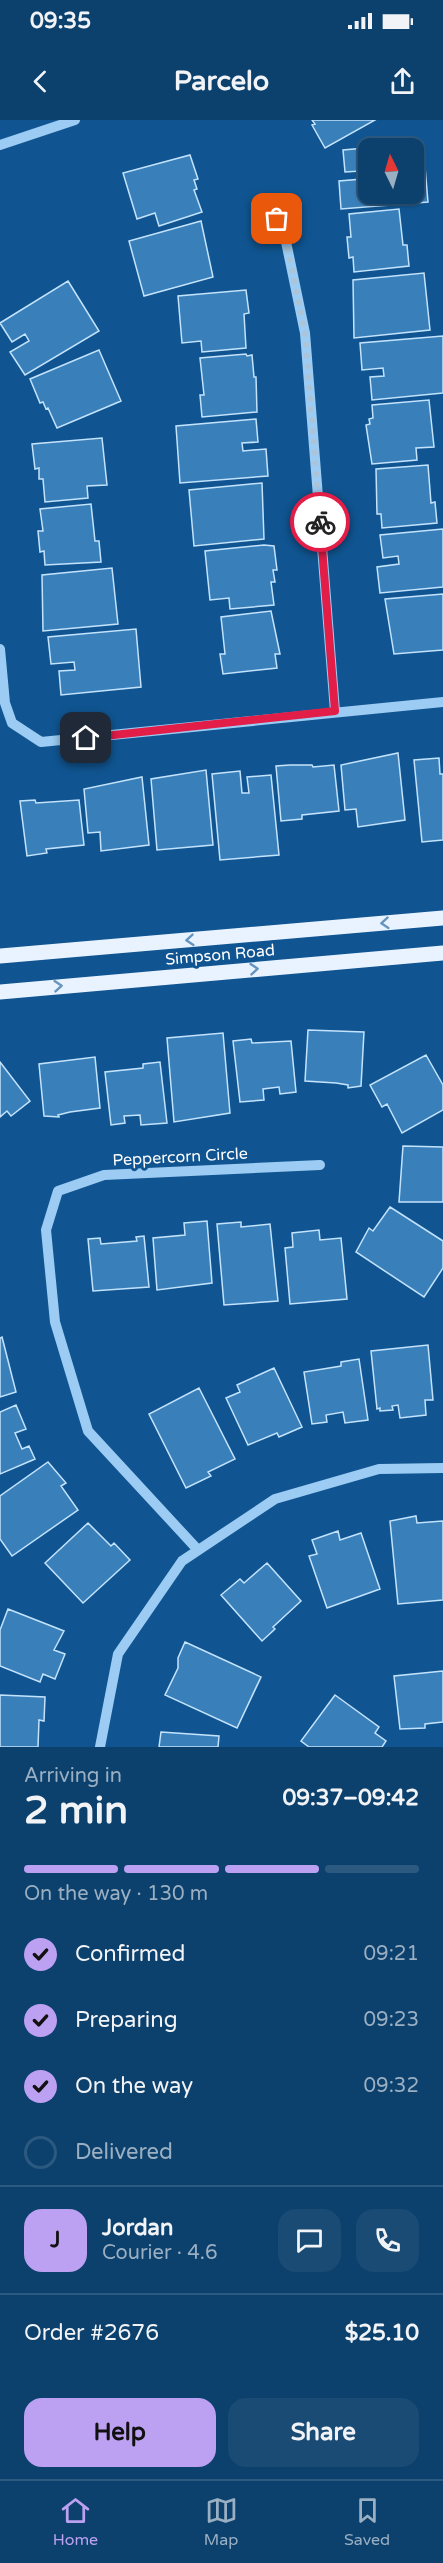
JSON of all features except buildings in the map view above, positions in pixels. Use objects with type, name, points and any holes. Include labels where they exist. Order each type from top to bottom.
[{"type":"main road","name":"Simpson Road","points":[[0,956],[443,918]]},
{"type":"main road","name":"Simpson Road","points":[[0,992],[443,953]]},
{"type":"street","points":[[0,145],[75,120]]},
{"type":"street","points":[[269,201],[285,237],[305,333],[335,711]]},
{"type":"street","points":[[0,649],[5,703],[12,723],[40,742],[443,702]]},
{"type":"street","name":"Peppercorn Circle","points":[[198,1550],[88,1431],[55,1322],[45,1230],[58,1191],[104,1175],[320,1165]]},
{"type":"street","points":[[100,1747],[118,1654],[182,1561],[275,1499],[380,1469],[443,1468]]},
{"type":"way so far","points":[[277,219],[285,237],[305,333],[320,522]]},
{"type":"route","points":[[86,738],[335,711],[320,522]]}]
